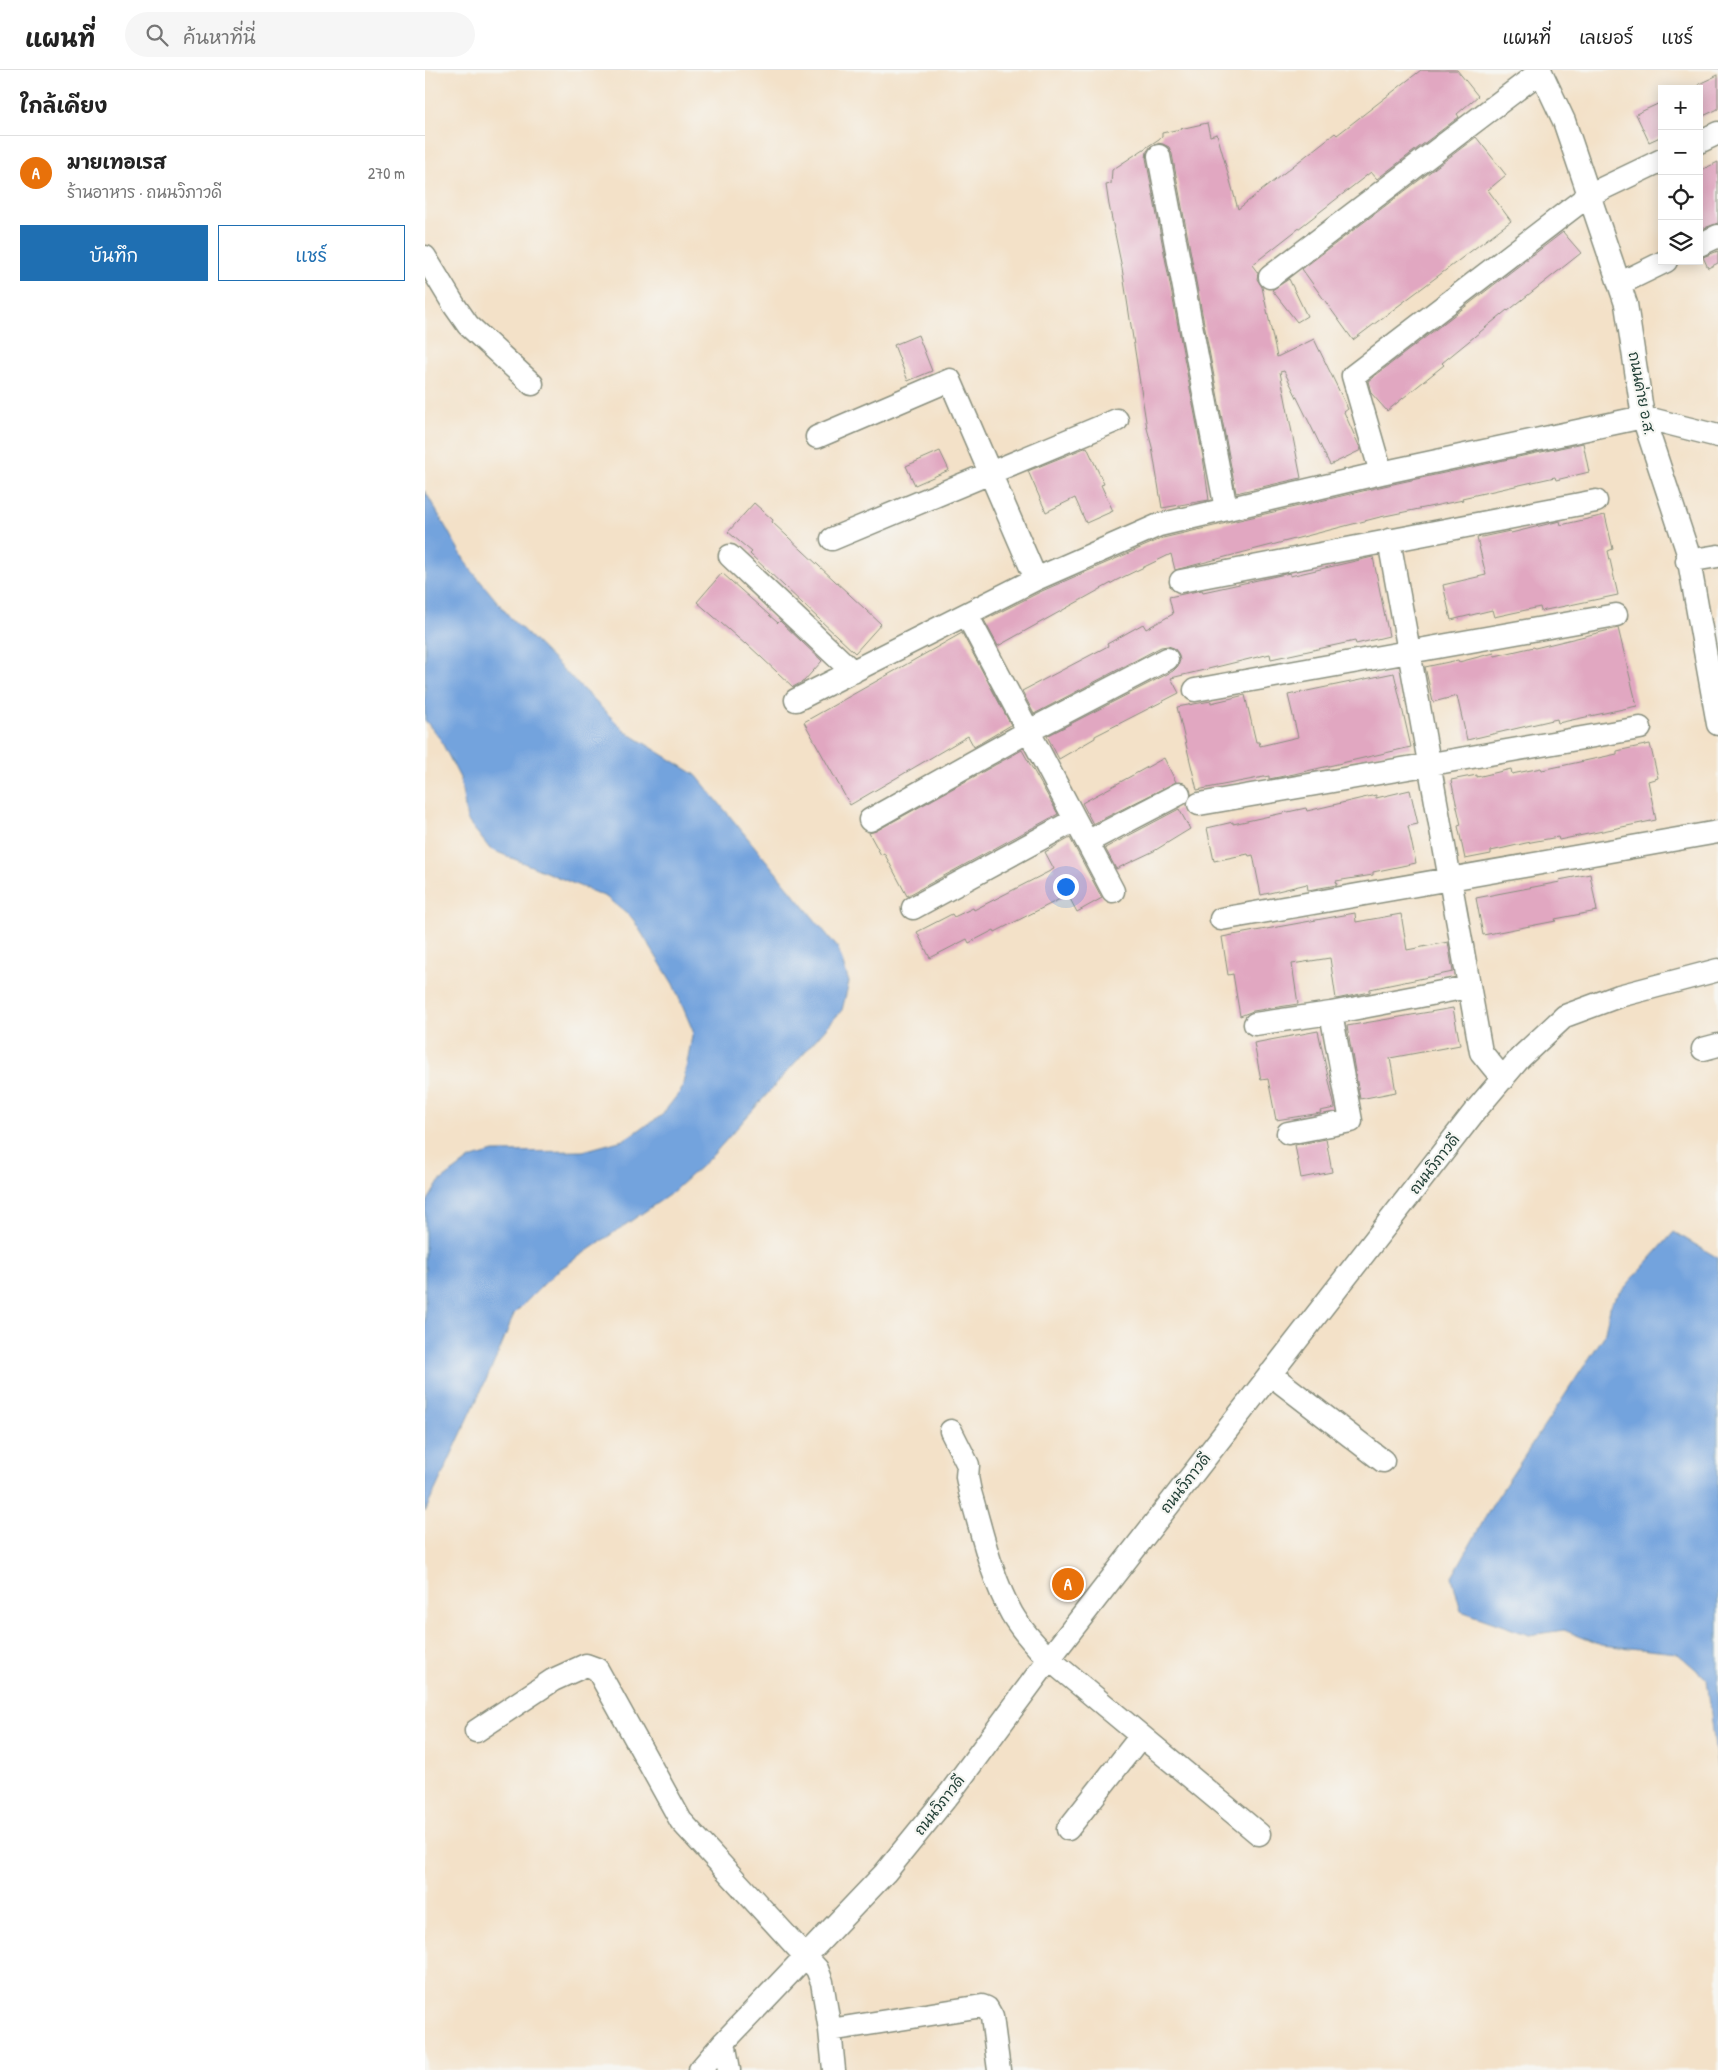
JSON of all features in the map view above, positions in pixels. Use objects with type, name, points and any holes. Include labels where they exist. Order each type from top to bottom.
[{"type":"street","name":"ถนนค่าย อ.ส.","points":[[1541,71],[1564,121],[1626,304],[1643,417],[1687,550],[1687,560],[1718,724]]},
{"type":"street","points":[[1270,277],[1541,71]]},
{"type":"street","points":[[1703,140],[1718,133]]},
{"type":"street","points":[[1159,156],[1226,510]]},
{"type":"street","points":[[1381,473],[1353,376],[1589,195],[1658,162]]},
{"type":"street","points":[[1703,244],[1718,236]]},
{"type":"street","points":[[425,257],[467,325],[532,384]]},
{"type":"street","points":[[1619,284],[1659,265]]},
{"type":"street","points":[[817,437],[950,380],[1036,578]]},
{"type":"street","points":[[796,700],[1036,578],[1159,525],[1381,473],[1643,417],[1718,436]]},
{"type":"street","points":[[832,539],[1117,420]]},
{"type":"street","points":[[1181,581],[1596,502]]},
{"type":"street","points":[[1389,540],[1481,1052],[1503,1079]]},
{"type":"street","points":[[730,556],[853,672]]},
{"type":"street","points":[[1687,560],[1718,556]]},
{"type":"street","points":[[967,614],[1113,891]]},
{"type":"street","points":[[1195,690],[1615,615]]},
{"type":"street","points":[[870,820],[1029,732],[1167,659]]},
{"type":"street","points":[[1199,804],[1640,728]]},
{"type":"street","points":[[1087,842],[1179,794]]},
{"type":"street","points":[[913,908],[1075,820]]},
{"type":"street","points":[[1221,919],[1718,832]]},
{"type":"street","name":"ถนนวิภาวดี","points":[[699,2070],[885,1873],[950,1793],[1049,1659],[1270,1374],[1475,1111],[1520,1058],[1565,1016],[1619,996],[1718,970]]},
{"type":"street","points":[[1255,1024],[1331,1013],[1468,987]]},
{"type":"street","points":[[1288,1133],[1351,1121],[1331,1013]]},
{"type":"street","points":[[1270,1374],[1383,1461]]},
{"type":"street","points":[[951,1431],[969,1468],[967,1477],[970,1492],[1003,1596],[1018,1623],[1049,1659],[1259,1834]]},
{"type":"street","points":[[476,1731],[553,1680],[586,1665],[597,1669],[681,1821],[817,1969],[821,1977],[830,2030],[834,2070]]},
{"type":"street","points":[[1067,1828],[1141,1736]]},
{"type":"street","points":[[830,2030],[982,2006],[987,2008],[992,2017],[999,2070]]},
{"type":"street","points":[[724,2042],[729,2070]]},
{"type":"water","points":[[425,491],[468,566],[509,616],[626,732],[696,775],[838,948],[849,982],[842,1010],[712,1156],[669,1195],[556,1272],[514,1314],[498,1354],[425,1512],[425,1210],[427,1202],[439,1182],[470,1159],[493,1152],[583,1151],[623,1140],[661,1116],[682,1089],[693,1031],[673,984],[633,919],[606,897],[490,849],[467,820],[460,778],[440,739],[425,720]]},
{"type":"water","points":[[1674,1232],[1718,1258],[1718,1774],[1707,1679],[1677,1653],[1601,1645],[1564,1630],[1529,1635],[1461,1611],[1452,1577],[1494,1502],[1604,1336],[1611,1303]]},
{"type":"building","points":[[1421,70],[1457,70],[1478,96],[1457,114],[1459,117],[1377,179],[1371,172],[1252,265],[1258,273],[1257,279],[1262,287],[1277,357],[1314,339],[1348,409],[1344,412],[1361,450],[1330,465],[1284,371],[1280,372],[1301,478],[1236,493],[1172,154],[1169,147],[1157,143],[1147,151],[1146,158],[1203,457],[1209,500],[1162,508],[1147,428],[1122,268],[1106,185],[1111,184],[1112,170],[1162,137],[1162,133],[1207,123],[1210,136],[1217,134],[1238,209],[1335,133],[1337,135]]},
{"type":"building","points":[[1718,75],[1718,109],[1703,116],[1703,85],[1699,84]]},
{"type":"building","points":[[1658,104],[1658,138],[1649,142],[1636,114]]},
{"type":"building","points":[[1476,137],[1506,175],[1488,190],[1511,221],[1353,340],[1302,269]]},
{"type":"building","points":[[1718,162],[1718,223],[1703,229],[1703,175],[1703,169]]},
{"type":"building","points":[[1563,232],[1581,253],[1507,310],[1442,363],[1444,365],[1387,411],[1371,393],[1368,381]]},
{"type":"building","points":[[1718,251],[1718,263],[1708,268],[1703,257]]},
{"type":"building","points":[[1289,279],[1307,316],[1297,322],[1272,290]]},
{"type":"building","points":[[918,335],[932,371],[908,381],[894,345]]},
{"type":"building","points":[[1583,443],[1589,472],[1556,480],[1555,477],[1462,498],[1463,500],[1380,517],[1175,570],[1171,554],[1117,580],[998,646],[984,620],[1042,591],[1163,538],[1384,486]]},
{"type":"building","points":[[1087,447],[1104,484],[1101,485],[1113,511],[1086,523],[1075,498],[1046,512],[1028,471]]},
{"type":"building","points":[[940,451],[949,470],[915,485],[906,466]]},
{"type":"building","points":[[754,503],[881,624],[855,653],[750,554],[752,552],[728,532]]},
{"type":"building","points":[[1605,515],[1613,549],[1608,551],[1618,595],[1541,611],[1540,607],[1494,617],[1492,610],[1451,620],[1443,585],[1486,575],[1477,538],[1510,531],[1511,533],[1560,521],[1561,525]]},
{"type":"building","points":[[1373,557],[1389,636],[1356,644],[1355,641],[1271,659],[1270,654],[1171,678],[1179,693],[1095,736],[1095,738],[1059,759],[1047,736],[1173,671],[1178,666],[1180,660],[1178,653],[1174,648],[1168,646],[1161,647],[1034,714],[1022,691],[1108,646],[1107,644],[1143,624],[1146,629],[1173,614],[1169,597],[1202,590],[1203,592],[1290,573],[1290,576]]},
{"type":"building","points":[[722,573],[778,623],[780,621],[822,661],[804,681],[793,687],[746,643],[697,602]]},
{"type":"building","points":[[1618,628],[1637,706],[1558,723],[1557,719],[1467,740],[1457,696],[1433,702],[1425,667],[1458,660],[1459,662],[1494,653],[1495,656],[1535,648]]},
{"type":"building","points":[[962,633],[1011,725],[974,747],[968,736],[850,805],[804,722]]},
{"type":"building","points":[[1394,673],[1411,747],[1294,774],[1269,779],[1269,776],[1197,790],[1177,707],[1211,701],[1211,703],[1245,695],[1256,742],[1259,742],[1260,746],[1298,737],[1288,695]]},
{"type":"building","points":[[1650,744],[1658,778],[1648,781],[1656,820],[1559,840],[1558,837],[1526,843],[1491,851],[1491,854],[1465,859],[1458,826],[1461,825],[1451,780],[1477,775],[1477,777],[1511,769],[1512,774],[1541,768],[1542,770],[1617,754],[1617,751]]},
{"type":"building","points":[[1022,750],[1058,814],[907,896],[884,853],[881,855],[869,833],[876,831]]},
{"type":"building","points":[[1164,758],[1176,782],[1093,824],[1082,803]]},
{"type":"building","points":[[1410,790],[1418,824],[1408,826],[1416,863],[1373,872],[1373,875],[1336,881],[1337,885],[1308,890],[1307,884],[1261,895],[1253,855],[1249,856],[1248,854],[1214,861],[1207,828],[1306,808],[1307,811],[1376,795],[1376,798]]},
{"type":"building","points":[[1179,809],[1190,829],[1154,851],[1116,869],[1105,848]]},
{"type":"building","points":[[1070,838],[1102,898],[1077,912],[1068,895],[995,932],[994,930],[969,943],[967,939],[930,958],[917,932],[952,914],[954,917],[973,908],[974,910],[1054,869],[1045,852]]},
{"type":"building","points":[[1590,874],[1597,911],[1483,935],[1476,898],[1560,882],[1559,880]]},
{"type":"building","points":[[1355,913],[1356,922],[1401,914],[1407,950],[1448,942],[1453,972],[1370,989],[1370,992],[1336,999],[1330,958],[1292,964],[1298,1004],[1253,1011],[1240,1016],[1233,974],[1228,975],[1222,937]]},
{"type":"building","points":[[1453,1008],[1460,1045],[1390,1058],[1396,1092],[1360,1099],[1347,1026]]},
{"type":"building","points":[[1318,1031],[1335,1108],[1320,1111],[1321,1113],[1276,1120],[1268,1079],[1261,1080],[1254,1043]]},
{"type":"building","points":[[1326,1139],[1332,1172],[1301,1178],[1295,1145]]},
{"type":"place","name":"มายเทอเรส","points":[[1068,1584]]}]
